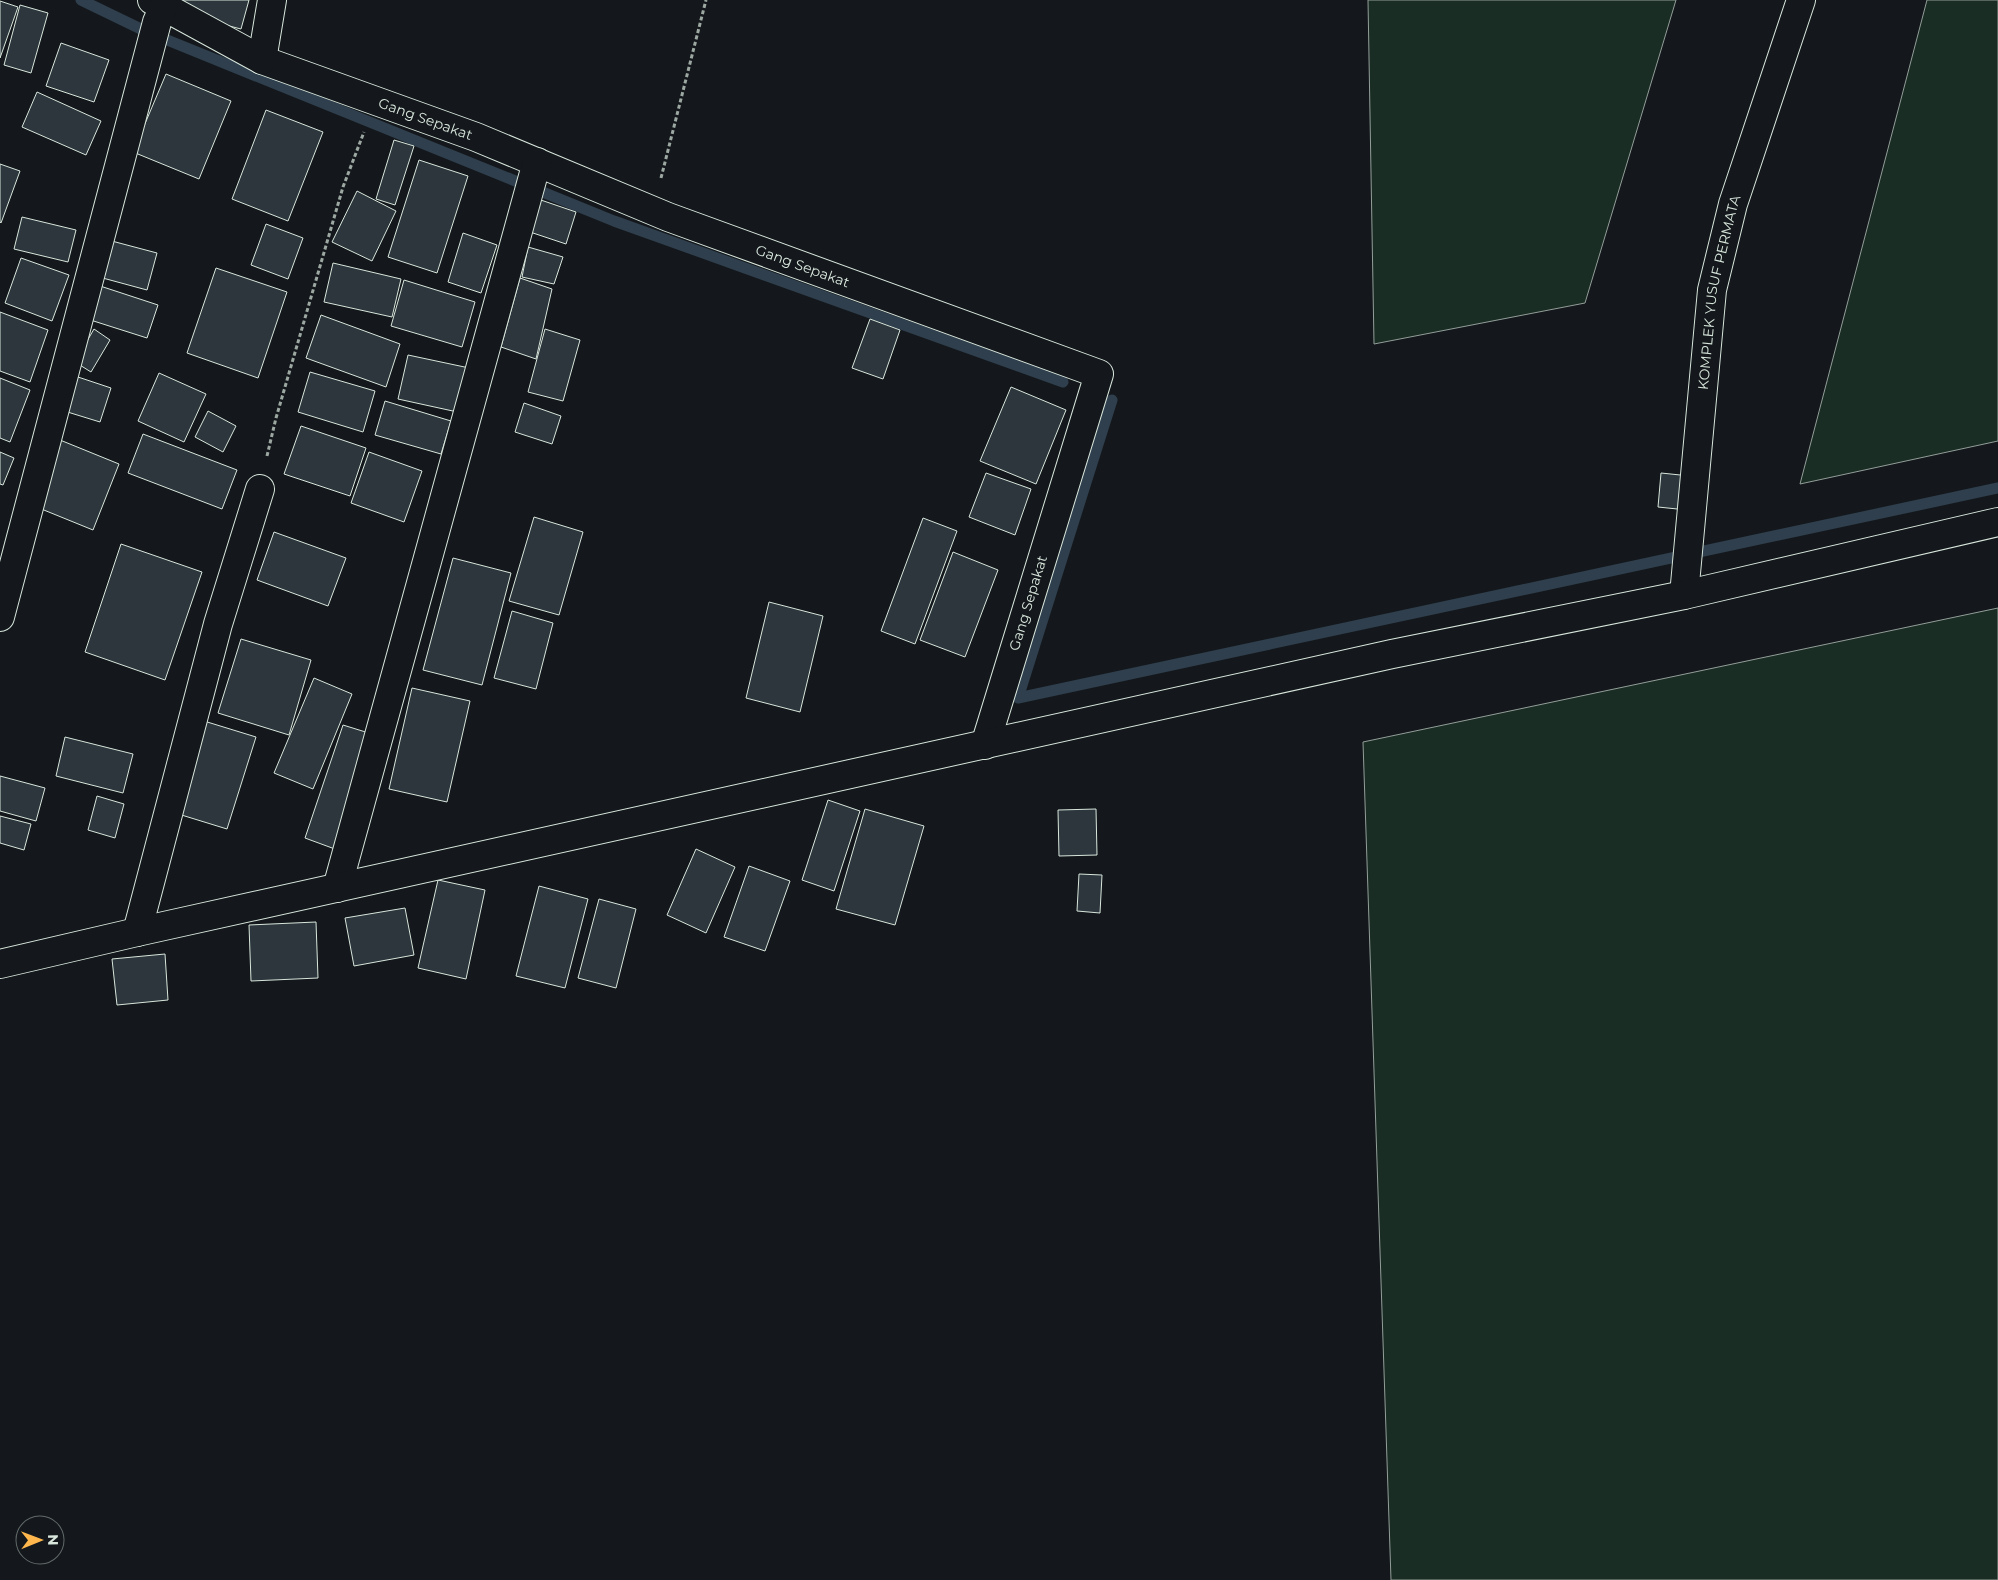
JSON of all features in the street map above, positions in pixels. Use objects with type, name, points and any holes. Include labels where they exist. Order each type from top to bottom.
[{"type":"street","points":[[262,60],[272,0]]},
{"type":"street","name":"KOMPLEK YUSUF PERMATA","points":[[1684,595],[1712,290],[1733,204],[1801,0]]},
{"type":"street","points":[[0,617],[156,17]]},
{"type":"street","name":"Gang Sepakat","points":[[156,17],[262,60],[476,137],[537,165],[652,210],[1099,374],[985,745]]},
{"type":"street","points":[[337,888],[537,165]]},
{"type":"street","points":[[137,932],[218,624],[260,489]]},
{"type":"street","points":[[0,964],[1401,652],[1684,595],[1998,522]]},
{"type":"path","points":[[652,210],[706,0]]},
{"type":"path","points":[[260,489],[276,418],[343,187],[367,124]]},
{"type":"green space","points":[[1368,0],[1676,0],[1585,303],[1374,344]]},
{"type":"green space","points":[[1927,0],[1998,0],[1998,441],[1800,484]]},
{"type":"green space","points":[[1998,608],[1998,1580],[1391,1580],[1363,742]]},
{"type":"building","points":[[178,0],[249,0],[241,29],[175,12]]},
{"type":"building","points":[[0,1],[18,7],[0,58]]},
{"type":"building","points":[[20,5],[48,13],[31,73],[4,65]]},
{"type":"building","points":[[61,43],[109,60],[94,102],[46,86]]},
{"type":"building","points":[[166,74],[231,101],[199,179],[133,152]]},
{"type":"building","points":[[37,92],[101,121],[86,155],[22,127]]},
{"type":"building","points":[[266,110],[323,132],[288,221],[232,199]]},
{"type":"building","points":[[394,140],[414,146],[395,205],[376,199]]},
{"type":"building","points":[[419,160],[468,176],[437,273],[388,257]]},
{"type":"building","points":[[0,164],[20,171],[1,223],[0,222]]},
{"type":"building","points":[[357,191],[396,211],[372,261],[332,242]]},
{"type":"building","points":[[532,197],[576,212],[566,244],[521,229]]},
{"type":"building","points":[[22,217],[76,230],[68,262],[14,249]]},
{"type":"building","points":[[266,224],[303,238],[288,279],[251,265]]},
{"type":"building","points":[[463,233],[497,245],[481,293],[448,282]]},
{"type":"building","points":[[108,240],[157,253],[147,290],[99,277]]},
{"type":"building","points":[[528,247],[563,257],[554,284],[522,277]]},
{"type":"building","points":[[21,258],[69,275],[52,321],[5,303]]},
{"type":"building","points":[[333,263],[401,279],[392,317],[324,302]]},
{"type":"building","points":[[216,268],[287,292],[258,378],[187,353]]},
{"type":"building","points":[[520,278],[552,289],[536,359],[501,347]]},
{"type":"building","points":[[404,280],[475,302],[462,347],[391,326]]},
{"type":"building","points":[[91,283],[158,305],[147,338],[81,317]]},
{"type":"building","points":[[0,312],[48,330],[30,382],[0,371]]},
{"type":"building","points":[[321,315],[400,344],[386,387],[306,358]]},
{"type":"building","points":[[870,319],[900,330],[883,379],[852,368]]},
{"type":"building","points":[[94,329],[110,340],[91,372],[75,362]]},
{"type":"building","points":[[545,329],[580,340],[563,401],[528,392]]},
{"type":"building","points":[[408,355],[474,369],[462,413],[398,399]]},
{"type":"building","points":[[310,372],[375,391],[363,432],[298,412]]},
{"type":"building","points":[[159,373],[206,394],[184,442],[138,421]]},
{"type":"building","points":[[72,375],[111,388],[100,422],[61,410]]},
{"type":"building","points":[[0,378],[30,390],[10,442],[0,438]]},
{"type":"building","points":[[1011,387],[1066,410],[1036,484],[980,461]]},
{"type":"building","points":[[385,401],[451,421],[441,454],[375,435]]},
{"type":"building","points":[[524,403],[561,416],[552,444],[515,432]]},
{"type":"building","points":[[208,411],[236,426],[223,452],[195,437]]},
{"type":"building","points":[[301,426],[366,448],[350,496],[284,474]]},
{"type":"building","points":[[143,434],[237,470],[222,509],[128,473]]},
{"type":"building","points":[[60,440],[119,464],[93,530],[34,506]]},
{"type":"building","points":[[0,452],[14,458],[3,485],[0,484]]},
{"type":"building","points":[[369,452],[422,471],[404,522],[351,503]]},
{"type":"building","points":[[986,473],[1031,489],[1015,535],[969,517]]},
{"type":"building","points":[[1661,473],[1690,476],[1687,510],[1658,507]]},
{"type":"building","points":[[534,517],[583,532],[559,615],[509,601]]},
{"type":"building","points":[[923,518],[957,531],[915,644],[881,631]]},
{"type":"building","points":[[274,532],[346,558],[328,606],[257,580]]},
{"type":"building","points":[[121,544],[202,572],[165,680],[85,652]]},
{"type":"building","points":[[953,552],[998,570],[965,657],[920,640]]},
{"type":"building","points":[[453,558],[511,573],[482,685],[423,670]]},
{"type":"building","points":[[769,602],[823,616],[800,712],[746,698]]},
{"type":"building","points":[[512,611],[553,623],[536,689],[494,678]]},
{"type":"building","points":[[241,639],[311,660],[289,735],[218,713]]},
{"type":"building","points":[[314,678],[352,694],[313,789],[274,773]]},
{"type":"building","points":[[412,688],[470,701],[447,802],[389,789]]},
{"type":"building","points":[[204,721],[256,737],[227,829],[175,813]]},
{"type":"building","points":[[343,725],[372,734],[343,852],[305,838]]},
{"type":"building","points":[[65,737],[133,754],[123,793],[56,776]]},
{"type":"building","points":[[0,776],[45,788],[36,821],[0,811]]},
{"type":"building","points":[[97,796],[124,804],[115,838],[88,830]]},
{"type":"building","points":[[828,800],[860,811],[834,891],[802,880]]},
{"type":"building","points":[[865,809],[924,826],[895,925],[836,909]]},
{"type":"building","points":[[1096,809],[1097,855],[1059,856],[1058,810]]},
{"type":"building","points":[[0,816],[31,824],[24,850],[0,843]]},
{"type":"building","points":[[696,849],[735,867],[706,933],[667,915]]},
{"type":"building","points":[[749,866],[790,881],[765,951],[724,937]]},
{"type":"building","points":[[1079,874],[1102,875],[1100,913],[1077,911]]},
{"type":"building","points":[[438,880],[485,890],[466,979],[418,968]]},
{"type":"building","points":[[539,886],[588,899],[565,988],[516,976]]},
{"type":"building","points":[[599,899],[636,909],[616,988],[578,978]]},
{"type":"building","points":[[405,908],[414,955],[354,966],[345,918]]},
{"type":"building","points":[[316,922],[318,978],[251,981],[249,925]]},
{"type":"building","points":[[165,954],[168,1000],[117,1005],[112,959]]},
{"type":"waterway","points":[[81,0],[145,31],[614,221],[1063,382]]},
{"type":"waterway","points":[[1112,400],[1018,698],[1998,488]]}]
